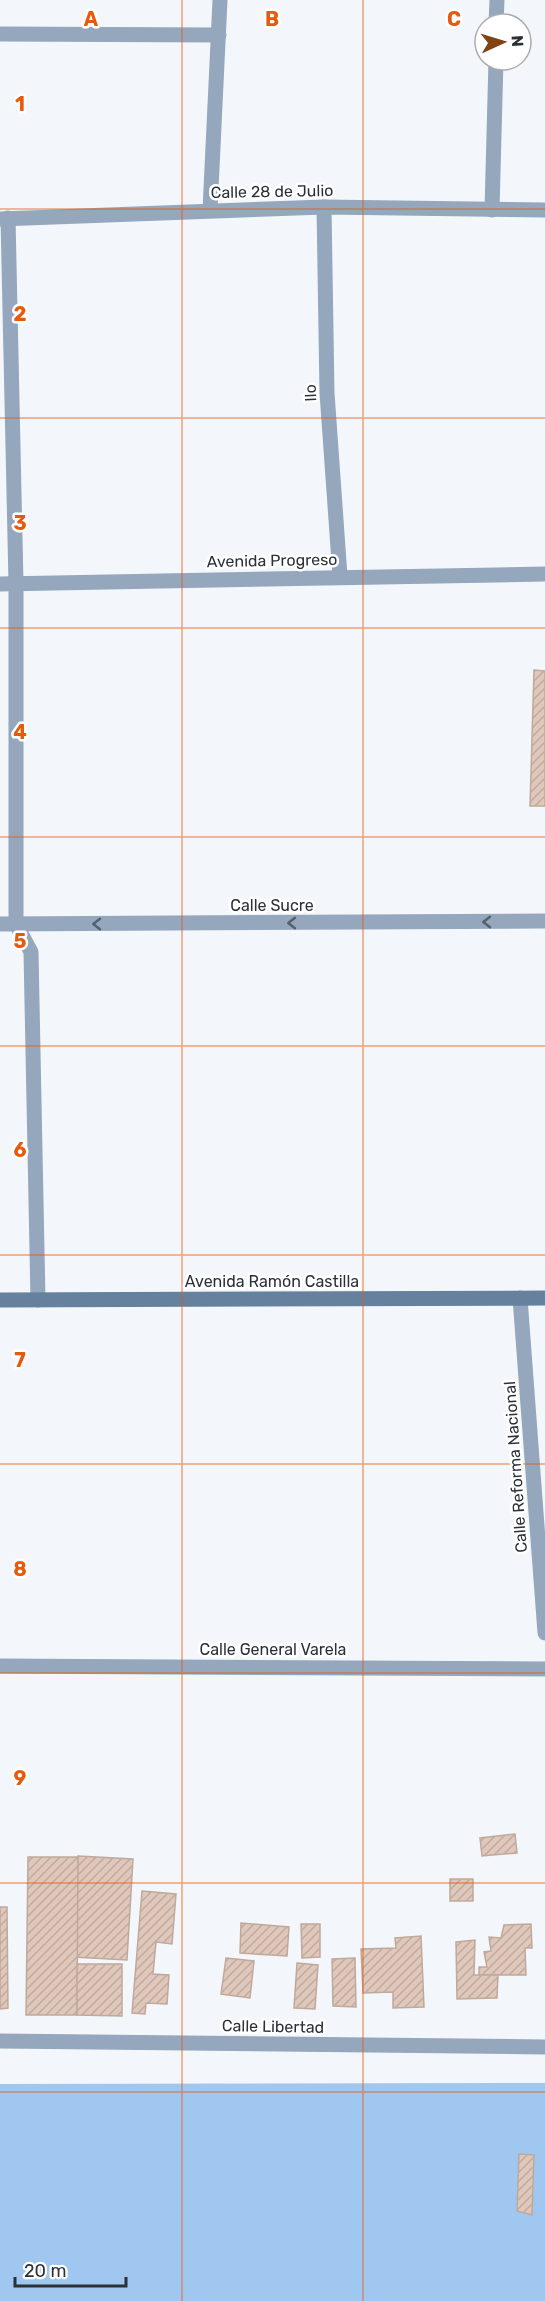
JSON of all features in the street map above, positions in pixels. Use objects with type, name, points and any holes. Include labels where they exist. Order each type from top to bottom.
[{"type":"main road","name":"Avenida Ramón Castilla","points":[[0,1300],[545,1298]]},
{"type":"street","points":[[210,210],[220,0]]},
{"type":"street","points":[[0,34],[219,35]]},
{"type":"street","points":[[492,210],[496,72]]},
{"type":"street","name":"Calle 28 de Julio","points":[[4,219],[324,207],[545,210]]},
{"type":"street","name":"Ilo","points":[[324,207],[327,393],[340,576]]},
{"type":"street","points":[[4,219],[16,584],[16,924],[31,952],[38,1300]]},
{"type":"street","name":"Avenida Progreso","points":[[0,584],[545,574]]},
{"type":"street","name":"Calle Sucre","points":[[0,924],[545,921]]},
{"type":"street","name":"Calle Reforma Nacional","points":[[520,1298],[545,1633]]},
{"type":"street","name":"Calle General Varela","points":[[0,1666],[545,1669]]},
{"type":"street","name":"Calle Libertad","points":[[0,2042],[545,2047]]},
{"type":"shaded area","points":[[545,2083],[545,2301],[0,2301],[0,2084]]},
{"type":"building","points":[[534,670],[545,671],[545,806],[530,806]]},
{"type":"building","points":[[515,1834],[517,1853],[482,1856],[480,1838]]},
{"type":"building","points":[[78,1856],[133,1859],[127,1960],[73,1957]]},
{"type":"building","points":[[28,1857],[78,1857],[77,2015],[26,2015]]},
{"type":"building","points":[[450,1879],[473,1879],[473,1901],[450,1901]]},
{"type":"building","points":[[142,1891],[176,1894],[172,1944],[156,1942],[153,1974],[169,1975],[167,2004],[146,2003],[145,2014],[132,2013]]},
{"type":"building","points":[[0,1907],[7,1907],[8,2008],[0,2009]]},
{"type":"building","points":[[241,1923],[289,1927],[287,1956],[240,1953]]},
{"type":"building","points":[[301,1924],[320,1924],[320,1957],[302,1958]]},
{"type":"building","points":[[531,1924],[532,1948],[525,1948],[526,1975],[479,1975],[479,1967],[487,1967],[484,1952],[491,1951],[489,1937],[501,1938],[504,1925]]},
{"type":"building","points":[[421,1936],[424,2007],[393,2008],[393,1992],[363,1993],[361,1949],[396,1948],[395,1938]]},
{"type":"building","points":[[475,1940],[474,1975],[498,1975],[497,1998],[457,1999],[456,1942]]},
{"type":"building","points":[[226,1958],[254,1961],[250,1998],[221,1994]]},
{"type":"building","points":[[355,1958],[356,2007],[333,2006],[332,1959]]},
{"type":"building","points":[[297,1963],[318,1965],[315,2009],[294,2008]]},
{"type":"building","points":[[77,1964],[122,1964],[122,2016],[77,2015]]},
{"type":"building","points":[[519,2154],[534,2155],[532,2215],[517,2211]]}]
